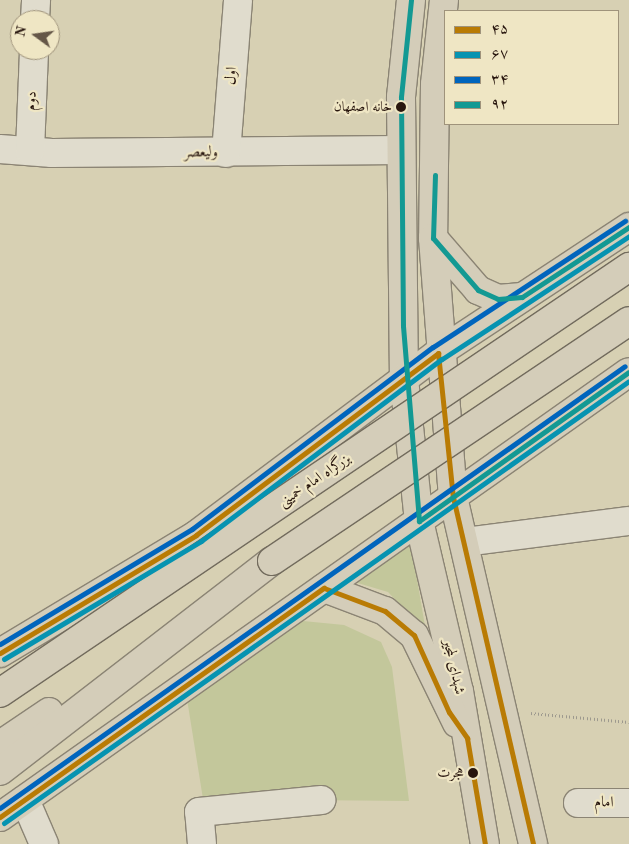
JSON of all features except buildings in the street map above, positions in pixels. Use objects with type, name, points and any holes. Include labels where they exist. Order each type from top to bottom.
[{"type":"main road","points":[[404,379],[401,150],[411,0]]},
{"type":"main road","points":[[444,0],[435,84],[433,238],[438,352],[453,497],[533,844]]},
{"type":"main road","points":[[402,193],[434,192]]},
{"type":"main road","points":[[0,653],[196,535],[438,352],[629,227]]},
{"type":"main road","points":[[433,238],[478,290],[498,299],[522,297]]},
{"type":"main road","name":"بزرگراه امام خمینی","points":[[0,693],[629,267]]},
{"type":"main road","points":[[0,745],[629,321]]},
{"type":"main road","points":[[358,413],[392,363],[403,326]]},
{"type":"main road","points":[[0,818],[629,372]]},
{"type":"main road","name":"شهدای لمجیر","points":[[404,379],[419,521],[467,738],[485,844]]},
{"type":"main road","points":[[0,678],[227,540]]},
{"type":"main road","points":[[0,771],[272,561]]},
{"type":"main road","points":[[324,588],[385,610],[414,635],[449,712],[467,738]]},
{"type":"street","name":"اول","points":[[226,153],[238,0]]},
{"type":"street","name":"دوم","points":[[30,151],[34,60]]},
{"type":"street","name":"ولیعصر","points":[[0,149],[226,153],[401,150]]},
{"type":"street","points":[[464,542],[629,521]]},
{"type":"street","points":[[25,800],[44,844]]},
{"type":"street","points":[[202,844],[200,812],[321,800]]},
{"type":"street","name":"امام","points":[[578,803],[629,804]]},
{"type":"path","points":[[503,710],[629,722]]},
{"type":"green space","points":[[411,544],[426,632],[388,592],[351,581]]},
{"type":"green space","points":[[303,621],[344,625],[381,642],[392,667],[409,801],[203,799],[187,699]]},
{"type":"transit line","name":"۹۲","points":[[411,0],[401,97],[403,326],[419,521],[629,372]]},
{"type":"transit line","name":"۹۲","points":[[435,175],[433,238],[478,290],[498,299],[522,297],[629,227]]},
{"type":"transit line","name":"۳۴","points":[[0,644],[192,529],[433,347],[625,221]]},
{"type":"transit line","name":"۶۷","points":[[4,659],[201,541],[442,359],[629,236]]},
{"type":"transit line","name":"۴۵","points":[[438,353],[453,497],[533,844]]},
{"type":"transit line","name":"۴۵","points":[[0,653],[196,535],[438,353]]},
{"type":"transit line","name":"۳۴","points":[[0,808],[625,366]]},
{"type":"transit line","name":"۶۷","points":[[4,823],[629,381]]},
{"type":"transit line","name":"۴۵","points":[[0,817],[324,588],[385,611],[414,635],[449,712],[467,738],[485,844]]},
{"type":"place","name":"خانه اصفهان","points":[[401,107]]},
{"type":"place","name":"هجرت","points":[[473,773]]}]
